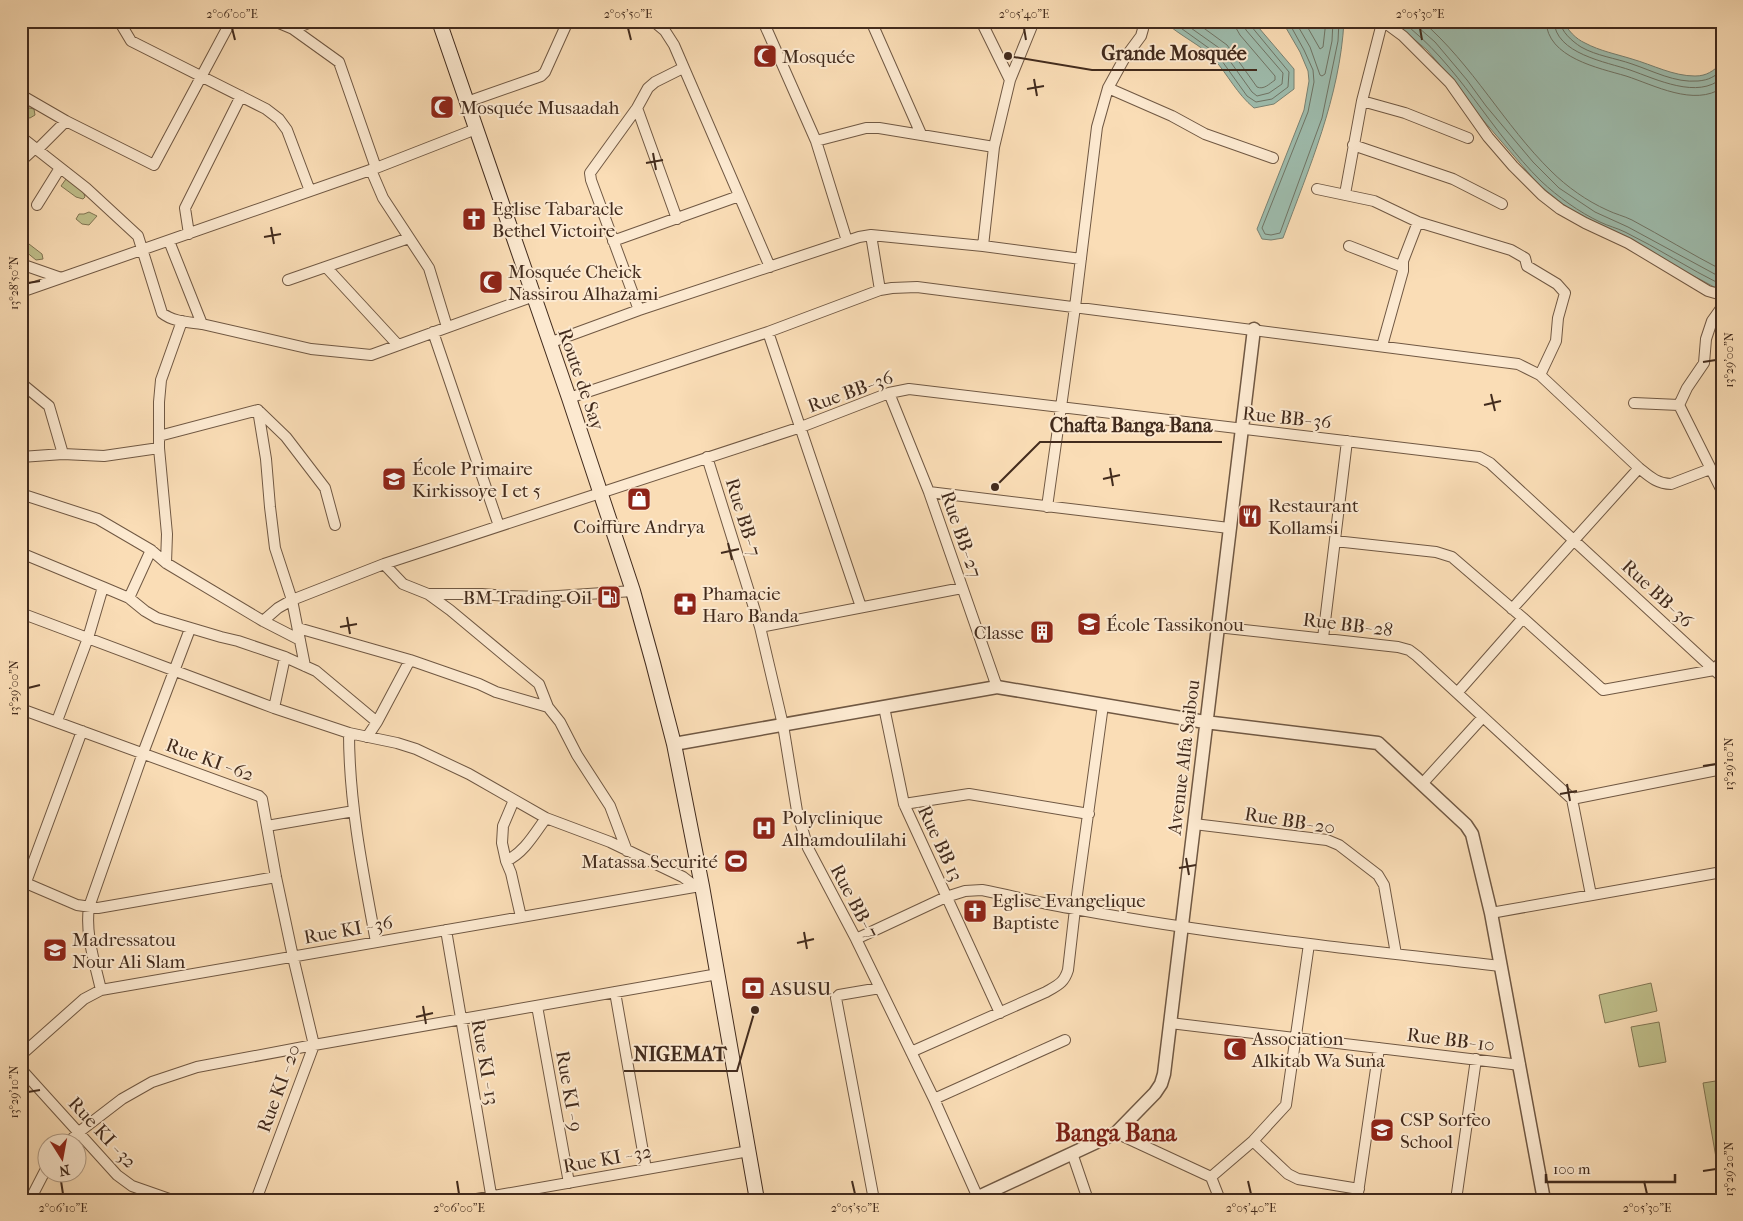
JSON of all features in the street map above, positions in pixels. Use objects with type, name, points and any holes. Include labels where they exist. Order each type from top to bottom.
[{"type":"main road","name":"Route de Say","points":[[439,21],[549,343],[570,398],[633,591],[674,744],[699,887],[718,974],[757,1200]]},
{"type":"street","points":[[120,21],[131,41],[266,109],[279,118],[287,130],[310,191]]},
{"type":"street","points":[[21,95],[66,121],[154,165],[231,21]]},
{"type":"street","points":[[274,21],[293,29],[339,62],[383,198],[429,268],[447,327]]},
{"type":"street","points":[[293,29],[314,21]]},
{"type":"street","points":[[467,102],[540,76],[545,72],[568,21]]},
{"type":"street","points":[[653,21],[665,31],[674,45],[770,267]]},
{"type":"street","points":[[763,21],[816,141],[847,241]]},
{"type":"street","points":[[872,21],[921,134]]},
{"type":"street","points":[[980,21],[1010,80]]},
{"type":"street","points":[[983,246],[994,147],[1010,80],[1034,21]]},
{"type":"street","points":[[1047,506],[1075,307],[1097,127],[1108,88],[1124,59],[1141,36],[1143,30],[1142,21]]},
{"type":"street","points":[[1345,194],[1362,102],[1382,23],[1384,22],[1403,36],[1450,83],[1488,137],[1542,195],[1560,209],[1628,243],[1708,292],[1722,295]]},
{"type":"street","points":[[639,310],[590,180],[590,174],[637,108],[648,88],[655,82],[684,68]]},
{"type":"street","points":[[1108,88],[1156,109],[1205,134],[1273,158]]},
{"type":"street","points":[[189,234],[185,208],[241,96]]},
{"type":"street","points":[[1362,102],[1405,113],[1468,138]]},
{"type":"street","points":[[637,108],[677,219]]},
{"type":"street","points":[[21,160],[36,149],[66,121]]},
{"type":"street","points":[[816,141],[866,128],[879,128],[994,147]]},
{"type":"street","points":[[21,292],[374,169],[476,129]]},
{"type":"street","points":[[21,137],[86,188],[138,236],[144,250],[162,313],[169,317],[311,349],[371,355],[534,296]]},
{"type":"street","points":[[1353,145],[1453,178],[1502,204]]},
{"type":"street","points":[[37,205],[60,168]]},
{"type":"street","points":[[1317,189],[1374,201],[1418,222],[1520,254],[1525,258],[1527,266],[1557,284],[1564,291],[1558,318],[1556,341],[1540,375]]},
{"type":"street","points":[[613,241],[739,196]]},
{"type":"street","points":[[1382,346],[1403,271],[1403,261],[1418,222]]},
{"type":"street","points":[[549,343],[639,310],[847,241],[871,235],[983,246],[1081,259]]},
{"type":"street","points":[[871,235],[880,290]]},
{"type":"street","points":[[288,280],[409,238]]},
{"type":"street","points":[[169,241],[202,324]]},
{"type":"street","points":[[1349,246],[1403,267]]},
{"type":"street","points":[[21,264],[61,278]]},
{"type":"street","points":[[326,267],[398,345]]},
{"type":"street","points":[[570,398],[768,332],[880,290],[917,288],[1507,361],[1518,364],[1540,375],[1656,482],[1670,484],[1710,469]]},
{"type":"street","points":[[1679,405],[1687,388],[1704,363],[1706,339],[1712,321],[1722,307]]},
{"type":"street","points":[[166,562],[166,504],[159,436],[159,402],[161,380],[182,321]]},
{"type":"street","name":"Avenue Alfa Saibou","points":[[976,1199],[1116,1132],[1155,1093],[1161,1084],[1164,1074],[1254,329]]},
{"type":"street","points":[[433,332],[499,526]]},
{"type":"street","points":[[768,332],[861,607]]},
{"type":"street","points":[[21,383],[48,406],[63,454]]},
{"type":"street","name":"Rue BB- 36","points":[[263,621],[278,608],[292,600],[384,564],[801,427],[889,393],[909,389],[1479,457],[1490,463],[1575,540],[1722,678]]},
{"type":"street","name":"Rue BB- 27","points":[[889,393],[929,492],[997,687]]},
{"type":"street","points":[[1634,404],[1679,405]]},
{"type":"street","points":[[1679,405],[1722,491]]},
{"type":"street","points":[[159,436],[258,410]]},
{"type":"street","points":[[258,410],[286,437],[325,488],[335,525]]},
{"type":"street","points":[[258,410],[266,459],[275,548],[292,600],[305,666]]},
{"type":"street","points":[[1323,638],[1347,441]]},
{"type":"street","points":[[21,457],[63,454],[104,456],[160,448]]},
{"type":"street","name":"Rue BB- 7","points":[[707,457],[760,627],[782,725],[797,811],[808,848],[856,938],[934,1099],[976,1199]]},
{"type":"street","points":[[1512,609],[1639,468]]},
{"type":"street","points":[[929,492],[1230,528]]},
{"type":"street","points":[[21,494],[98,519],[151,550],[166,562],[263,621],[300,640]]},
{"type":"street","points":[[1335,541],[1436,552],[1452,558],[1523,618],[1602,690],[1714,670],[1722,661]]},
{"type":"street","points":[[129,598],[151,550]]},
{"type":"street","points":[[21,553],[129,598],[157,618],[190,629],[238,640],[305,666],[319,673],[377,722]]},
{"type":"street","points":[[384,564],[403,584],[428,594],[450,610],[539,684],[548,707],[560,722],[577,755],[610,806],[627,851]]},
{"type":"street","points":[[56,721],[88,638],[103,587]]},
{"type":"street","points":[[760,627],[962,588]]},
{"type":"street","points":[[428,594],[543,597],[633,591]]},
{"type":"street","points":[[21,613],[274,708],[349,733],[416,749],[469,774],[546,818],[596,836],[684,877],[699,887]]},
{"type":"street","points":[[1457,693],[1523,618]]},
{"type":"street","points":[[298,628],[410,660],[480,684],[496,692],[548,707]]},
{"type":"street","name":"Rue BB- 28","points":[[1217,628],[1323,638],[1409,650],[1572,799]]},
{"type":"street","points":[[101,990],[90,944],[87,917],[89,907],[143,753],[190,629]]},
{"type":"street","points":[[274,708],[285,657]]},
{"type":"street","points":[[367,737],[410,660]]},
{"type":"street","points":[[674,744],[997,687],[1206,722],[1378,743],[1466,824],[1472,834],[1491,914],[1544,1200]]},
{"type":"street","points":[[911,1052],[1046,992],[1065,978],[1068,970],[1103,705]]},
{"type":"street","name":"Rue BB 13","points":[[884,707],[904,804],[1000,1012]]},
{"type":"street","name":"Rue KI - 62","points":[[21,710],[56,721],[259,796],[264,802],[276,877],[293,957]]},
{"type":"street","points":[[1422,784],[1483,717]]},
{"type":"street","points":[[82,731],[23,882],[77,905],[89,907],[160,898],[276,877]]},
{"type":"street","points":[[349,733],[354,811],[376,942]]},
{"type":"street","points":[[1591,895],[1572,799],[1722,769]]},
{"type":"street","points":[[904,804],[969,794],[1089,814]]},
{"type":"street","points":[[514,800],[503,826],[502,843],[521,917]]},
{"type":"street","points":[[268,826],[354,811]]},
{"type":"street","points":[[506,861],[515,856],[524,847],[546,818]]},
{"type":"street","name":"Rue BB- 20","points":[[1194,824],[1327,840],[1339,846],[1382,880],[1396,954]]},
{"type":"street","points":[[1491,914],[1722,872]]},
{"type":"street","name":"Rue KI - 36","points":[[21,1055],[84,999],[101,990],[699,887]]},
{"type":"street","points":[[856,938],[946,897],[965,891],[982,890],[1075,909],[1182,926],[1309,944],[1501,966]]},
{"type":"street","name":"Rue KI - 13","points":[[446,930],[492,1198]]},
{"type":"street","points":[[1211,1177],[1253,1141],[1286,1105],[1309,944]]},
{"type":"street","name":"Rue KI - 20","points":[[256,1200],[314,1044],[293,957]]},
{"type":"street","points":[[79,1132],[122,1099],[152,1082],[197,1067],[314,1044],[718,974]]},
{"type":"street","points":[[874,1200],[836,998],[839,995],[880,988]]},
{"type":"street","points":[[615,992],[646,1169]]},
{"type":"street","name":"Rue KI - 9","points":[[537,1006],[569,1183]]},
{"type":"street","name":"Rue BB- 10","points":[[1170,1023],[1520,1064]]},
{"type":"street","points":[[934,1099],[1065,1040]]},
{"type":"street","points":[[1357,1200],[1379,1048]]},
{"type":"street","points":[[1456,1200],[1476,1059]]},
{"type":"street","name":"Rue KI - 32","points":[[21,1069],[116,1175],[132,1186],[172,1200]]},
{"type":"street","points":[[1116,1132],[1211,1177],[1220,1200]]},
{"type":"street","points":[[1253,1141],[1288,1174],[1298,1179],[1358,1189]]},
{"type":"street","name":"Rue KI - 32","points":[[471,1200],[492,1198],[748,1151]]},
{"type":"street","points":[[1072,1153],[1088,1200]]},
{"type":"street","points":[[30,1200],[38,1184]]},
{"type":"green space","points":[[21,106],[34,109],[35,115],[30,118],[21,116]]},
{"type":"green space","points":[[66,179],[83,190],[85,197],[83,199],[76,197],[61,186]]},
{"type":"green space","points":[[89,212],[97,216],[89,225],[82,224],[76,219],[79,214]]},
{"type":"green space","points":[[29,244],[42,254],[43,259],[36,260],[25,251]]},
{"type":"green space","points":[[1651,983],[1657,1011],[1605,1023],[1599,995]]},
{"type":"green space","points":[[1659,1022],[1666,1062],[1639,1067],[1631,1027]]},
{"type":"green space","points":[[1722,1080],[1722,1192],[1703,1083]]},
{"type":"water","points":[[1164,21],[1253,21],[1294,69],[1294,89],[1274,104],[1254,108],[1209,54]]},
{"type":"water","points":[[1282,21],[1344,21],[1341,49],[1330,105],[1313,159],[1283,238],[1271,240],[1262,239],[1257,229],[1304,110],[1309,81],[1308,71],[1300,52]]},
{"type":"water","points":[[1392,21],[1564,21],[1575,37],[1591,46],[1671,72],[1687,76],[1703,75],[1713,71],[1722,63],[1722,291],[1574,213],[1538,184],[1477,113],[1459,87],[1427,50]]},
{"type":"waterway","points":[[1715,21],[1722,58]]},
{"type":"place","name":"Mosquée","points":[[765,56]]},
{"type":"place","name":"Grande Mosquée","points":[[1008,56]]},
{"type":"place","name":"Mosquée Musaadah","points":[[442,107]]},
{"type":"place","name":"Eglise Tabaracle Bethel Victoire","points":[[474,219]]},
{"type":"place","name":"Mosquée Cheick Nassirou Alhazami","points":[[491,282]]},
{"type":"place","name":"École Primaire Kirkissoye I et 5","points":[[394,479]]},
{"type":"place","name":"Chafta Banga Bana","points":[[995,487]]},
{"type":"place","name":"Coiffure Andrya","points":[[639,499]]},
{"type":"place","name":"Restaurant Kollamsi","points":[[1250,516]]},
{"type":"place","name":"BM Trading Oil","points":[[609,597]]},
{"type":"place","name":"Phamacie Haro Banda","points":[[685,604]]},
{"type":"place","name":"École Tassikonou","points":[[1089,624]]},
{"type":"place","name":"Classe","points":[[1042,632]]},
{"type":"place","name":"Polyclinique Alhamdoulilahi","points":[[764,828]]},
{"type":"place","name":"Matassa Securité","points":[[736,861]]},
{"type":"place","name":"Eglise Evangelique Baptiste","points":[[975,911]]},
{"type":"place","name":"Madressatou Nour Ali Slam","points":[[55,950]]},
{"type":"place","name":"ASUSU","points":[[753,988]]},
{"type":"place","name":"NIGEMAT","points":[[755,1010]]},
{"type":"place","name":"Association Alkitab Wa Suna","points":[[1235,1049]]},
{"type":"place","name":"CSP Sorfeo School","points":[[1382,1130]]},
{"type":"district","name":"Banga Bana","points":[[1116,1133]]}]
